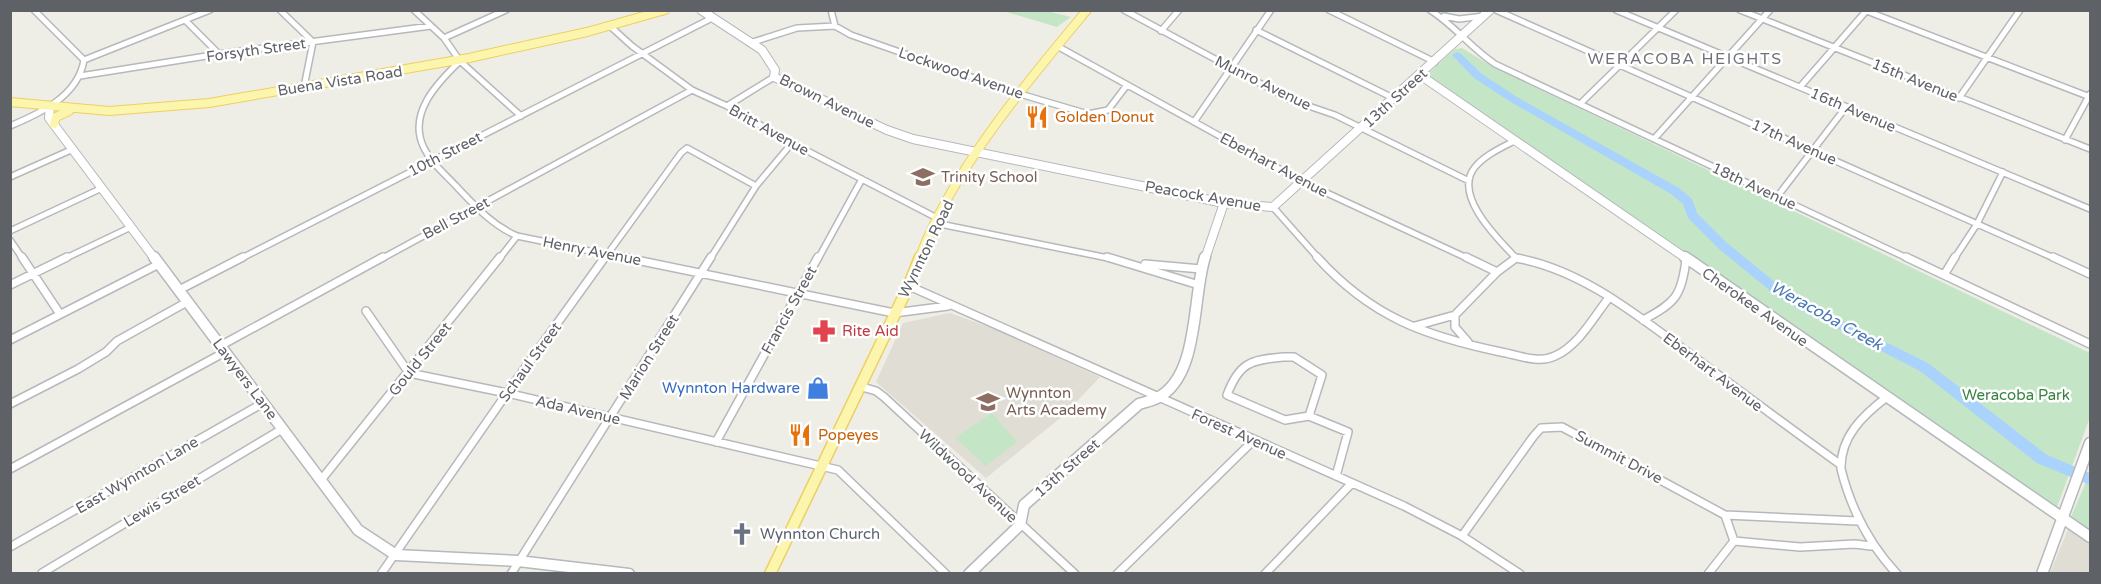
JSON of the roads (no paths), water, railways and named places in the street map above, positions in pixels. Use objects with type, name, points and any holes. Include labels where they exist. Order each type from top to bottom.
[{"type":"main road","name":"Buena Vista Road","points":[[10,102],[73,110],[123,111],[159,108],[460,62],[612,27],[665,10]]},
{"type":"main road","name":"Wynnton Road","points":[[770,573],[859,385],[909,286],[936,221],[978,152],[1020,94],[1087,10]]},
{"type":"main road","points":[[54,124],[56,117],[73,110]]},
{"type":"street","points":[[34,10],[84,60]]},
{"type":"street","points":[[84,60],[210,10]]},
{"type":"street","points":[[280,10],[313,42],[304,87]]},
{"type":"street","points":[[414,10],[444,38],[460,62],[521,116]]},
{"type":"street","points":[[444,38],[506,10]]},
{"type":"street","name":"Brown Avenue","points":[[701,10],[762,51],[771,61],[775,70],[774,77],[887,130],[913,139],[978,152]]},
{"type":"street","points":[[750,43],[797,28],[836,26],[831,10]]},
{"type":"street","name":"Munro Avenue","points":[[1124,10],[1292,100],[1335,115],[1469,181]]},
{"type":"street","points":[[1161,31],[1179,10]]},
{"type":"street","points":[[1194,122],[1271,10]]},
{"type":"street","points":[[1329,10],[1435,62]]},
{"type":"street","name":"18th Avenue","points":[[1430,10],[1443,16],[1476,52],[1495,64],[2091,344]]},
{"type":"street","name":"17th Avenue","points":[[1496,10],[2091,274]]},
{"type":"street","name":"16th Avenue","points":[[1616,10],[2091,209]]},
{"type":"street","points":[[1580,104],[1676,10]]},
{"type":"street","name":"15th Avenue","points":[[1740,10],[2091,149]]},
{"type":"street","points":[[1654,139],[1770,10]]},
{"type":"street","points":[[1959,98],[2020,10]]},
{"type":"street","points":[[1800,87],[1866,11],[2090,96],[2066,140]]},
{"type":"street","points":[[1443,16],[1466,19],[1488,13]]},
{"type":"street","name":"13th Street","points":[[1273,207],[1488,13]]},
{"type":"street","name":"10th Street","points":[[179,290],[712,18]]},
{"type":"street","points":[[185,20],[219,54]]},
{"type":"street","name":"Forsyth Street","points":[[80,76],[219,54],[431,26]]},
{"type":"street","name":"Lockwood Avenue","points":[[836,26],[851,35],[1020,94],[1096,115],[1108,110],[1127,85]]},
{"type":"street","name":"Britt Avenue","points":[[612,27],[616,34],[692,90],[727,106],[936,221],[1127,263]]},
{"type":"street","points":[[1256,30],[1393,98]]},
{"type":"street","name":"Eberhart Avenue","points":[[1057,46],[1301,181],[1497,272]]},
{"type":"street","points":[[10,126],[50,106],[80,76],[84,60]]},
{"type":"street","name":"Henry Avenue","points":[[460,62],[429,95],[418,126],[420,138],[423,148],[433,160],[475,207],[496,226],[518,236],[703,272],[894,313]]},
{"type":"street","name":"Cherokee Avenue","points":[[1420,75],[2091,537]]},
{"type":"street","points":[[727,106],[774,77]]},
{"type":"street","name":"Bell Street","points":[[10,469],[475,207],[692,90]]},
{"type":"street","name":"Lawyers Lane","points":[[50,106],[50,118],[54,124],[358,530],[396,555]]},
{"type":"street","points":[[1778,197],[1846,107]]},
{"type":"street","points":[[1414,326],[1455,315],[1497,272],[1516,258],[1474,210],[1469,181],[1473,170],[1479,163],[1514,141]]},
{"type":"street","name":"Marion Street","points":[[511,573],[756,186],[792,143]]},
{"type":"street","name":"Schaul Street","points":[[381,573],[396,555],[507,393],[681,153],[687,148],[756,186]]},
{"type":"street","points":[[10,177],[73,149]]},
{"type":"street","name":"Peacock Avenue","points":[[978,152],[1224,202],[1273,207],[1352,292],[1387,316],[1472,346],[1546,360],[1558,355],[1570,345],[1608,299]]},
{"type":"street","points":[[1944,275],[1977,224],[2003,172]]},
{"type":"street","name":"Francis Street","points":[[716,442],[862,179]]},
{"type":"street","points":[[10,231],[102,188]]},
{"type":"street","name":"13th Street","points":[[969,573],[1020,525],[1024,505],[1139,404],[1158,398],[1173,385],[1184,365],[1197,313],[1201,269],[1224,202]]},
{"type":"street","points":[[10,285],[131,227]]},
{"type":"street","name":"Gould Street","points":[[321,480],[409,374],[518,236]]},
{"type":"street","points":[[10,240],[60,314]]},
{"type":"street","name":"Eberhart Avenue","points":[[1516,258],[1542,263],[1586,283],[1642,320],[1840,465]]},
{"type":"street","points":[[1642,320],[1659,313],[1679,296],[1686,259]]},
{"type":"street","points":[[1127,263],[1201,269]]},
{"type":"street","points":[[1127,263],[1165,272],[1199,285]]},
{"type":"street","points":[[10,340],[159,264]]},
{"type":"street","name":"Forest Avenue","points":[[909,286],[1404,506],[1462,536],[1520,573]]},
{"type":"street","points":[[10,405],[78,369],[106,352],[117,341],[187,302]]},
{"type":"street","points":[[894,313],[952,306]]},
{"type":"street","points":[[366,311],[409,374]]},
{"type":"street","points":[[1455,315],[1455,327],[1472,346]]},
{"type":"street","points":[[1309,416],[1322,375],[1294,357],[1252,360],[1243,365],[1233,378],[1227,395],[1285,420],[1309,416],[1348,432],[1336,476]]},
{"type":"street","name":"Ada Avenue","points":[[409,374],[507,393],[838,470],[848,477],[946,573]]},
{"type":"street","name":"Wildwood Avenue","points":[[859,385],[876,391],[1075,573]]},
{"type":"street","points":[[1887,398],[1855,426],[1848,437],[1840,465],[1858,521],[1871,546],[1897,573]]},
{"type":"street","name":"East Wynnton Lane","points":[[10,547],[263,403]]},
{"type":"street","name":"Summit Drive","points":[[1462,536],[1533,437],[1541,428],[1551,426],[1562,428],[1595,442],[1725,515]]},
{"type":"street","name":"Lewis Street","points":[[42,573],[282,429]]},
{"type":"street","points":[[1117,573],[1254,440]]},
{"type":"street","points":[[2042,573],[2091,443]]},
{"type":"street","points":[[1265,573],[1352,483]]},
{"type":"street","points":[[1734,541],[1725,515],[1858,521]]},
{"type":"street","points":[[1734,541],[1800,547],[1855,544],[1871,546]]},
{"type":"street","points":[[1708,573],[1734,541]]},
{"type":"street","points":[[396,555],[518,561],[629,573]]},
{"type":"waterway","name":"Weracoba Creek","points":[[1457,55],[1478,76],[1513,99],[1675,191],[1688,202],[1692,215],[1722,245],[1778,291],[1799,304],[1924,367],[2042,459],[2090,479]]},
{"type":"place","name":"Golden Donut","points":[[1037,117]]},
{"type":"place","name":"Trinity School","points":[[923,177]]},
{"type":"place","name":"Rite Aid","points":[[824,331]]},
{"type":"place","name":"Wynnton Hardware","points":[[818,388]]},
{"type":"place","name":"Wynnton Arts Academy","points":[[988,402]]},
{"type":"place","name":"Popeyes","points":[[800,435]]},
{"type":"place","name":"Wynnton Church","points":[[742,534]]},
{"type":"district","name":"WERACOBA HEIGHTS","points":[[1685,58]]},
{"type":"park label","name":"Weracoba Park","points":[[2016,395]]}]
